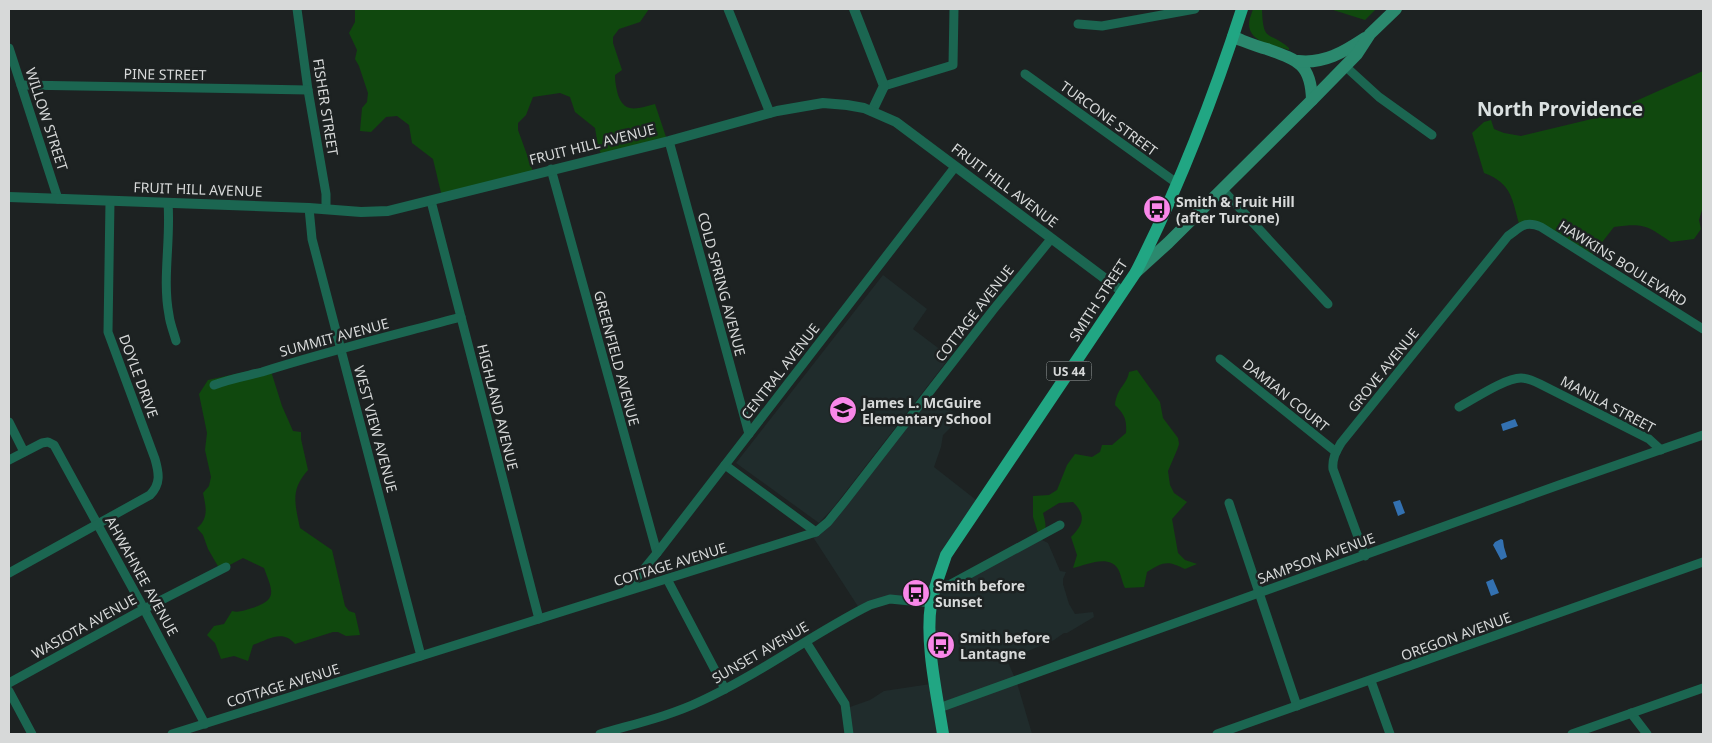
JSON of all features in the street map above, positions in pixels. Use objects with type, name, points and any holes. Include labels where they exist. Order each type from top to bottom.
[{"type":"main road","name":"SMITH STREET","points":[[943,734],[930,636],[931,603],[946,555],[1136,272],[1190,156],[1242,9]]},
{"type":"main road","points":[[1136,272],[1168,243],[1312,100],[1356,54],[1370,34],[1396,9]]},
{"type":"main road","points":[[1233,37],[1298,61],[1316,62],[1333,57],[1370,34]]},
{"type":"main road","points":[[1298,61],[1308,73],[1312,100]]},
{"type":"street","name":"FISHER STREET","points":[[297,9],[308,90],[326,194],[326,209]]},
{"type":"street","points":[[728,9],[770,114]]},
{"type":"street","points":[[854,9],[884,86],[872,111]]},
{"type":"street","points":[[884,86],[953,65],[954,9]]},
{"type":"street","points":[[1078,24],[1102,26],[1195,9]]},
{"type":"street","name":"WILLOW STREET","points":[[9,48],[58,199]]},
{"type":"street","points":[[1345,66],[1378,97],[1432,135]]},
{"type":"street","name":"TURCONE STREET","points":[[1025,74],[1178,184]]},
{"type":"street","name":"PINE STREET","points":[[21,85],[308,90]]},
{"type":"street","name":"FRUIT HILL AVENUE","points":[[9,197],[382,212],[770,114],[823,104],[847,104],[872,111],[896,122],[1123,292]]},
{"type":"street","name":"COLD SPRING AVENUE","points":[[669,140],[749,434]]},
{"type":"street","name":"CENTRAL AVENUE","points":[[626,592],[726,465],[955,166]]},
{"type":"street","name":"GREENFIELD AVENUE","points":[[551,169],[657,554]]},
{"type":"street","points":[[1222,190],[1328,304]]},
{"type":"street","name":"DOYLE DRIVE","points":[[9,573],[150,495],[156,490],[159,479],[155,459],[108,332],[110,201]]},
{"type":"street","name":"HIGHLAND AVENUE","points":[[431,201],[539,619]]},
{"type":"street","points":[[168,203],[167,298],[168,315],[176,341]]},
{"type":"street","name":"WEST VIEW AVENUE","points":[[309,208],[312,239],[421,656]]},
{"type":"street","name":"HAWKINS BOULEVARD","points":[[1526,224],[1540,227],[1703,329]]},
{"type":"street","name":"GROVE AVENUE","points":[[1336,452],[1508,236],[1526,224]]},
{"type":"street","name":"COTTAGE AVENUE","points":[[172,734],[816,532],[845,501],[993,310],[1052,239]]},
{"type":"street","name":"SUMMIT AVENUE","points":[[214,385],[341,348],[461,317]]},
{"type":"street","name":"DAMIAN COURT","points":[[1220,359],[1336,452]]},
{"type":"street","name":"MANILA STREET","points":[[1459,407],[1508,381],[1523,378],[1540,384],[1649,439],[1661,450]]},
{"type":"street","points":[[9,422],[24,452],[9,460]]},
{"type":"street","name":"SAMPSON AVENUE","points":[[939,708],[1703,435]]},
{"type":"street","name":"AHWAHNEE AVENUE","points":[[24,452],[42,444],[51,443],[56,449],[205,724]]},
{"type":"street","points":[[1336,452],[1332,460],[1333,469],[1365,556]]},
{"type":"street","points":[[726,465],[816,532]]},
{"type":"street","points":[[1229,504],[1297,706]]},
{"type":"street","points":[[936,588],[951,584],[1060,525]]},
{"type":"street","name":"OREGON AVENUE","points":[[1217,734],[1703,562]]},
{"type":"street","name":"WASIOTA AVENUE","points":[[9,683],[226,566]]},
{"type":"street","points":[[667,579],[725,689]]},
{"type":"street","name":"SUNSET AVENUE","points":[[600,734],[668,714],[700,702],[858,611],[881,601],[890,599],[931,603]]},
{"type":"street","points":[[806,642],[845,704],[850,734]]},
{"type":"street","points":[[1370,681],[1390,734]]},
{"type":"street","points":[[1572,734],[1703,688]]},
{"type":"street","points":[[9,691],[32,734]]},
{"type":"street","points":[[1631,713],[1647,734]]},
{"type":"shaded area","name":"James L. McGuire Elementary School","points":[[883,275],[927,309],[913,329],[950,357],[833,508],[819,523],[736,463]]},
{"type":"shaded area","points":[[931,397],[960,418],[943,435],[934,467],[980,503],[944,573],[939,590],[942,591],[1038,538],[1048,543],[1060,571],[1066,572],[1063,584],[1069,604],[1075,614],[1093,612],[1094,617],[1067,633],[1007,660],[1017,683],[1032,734],[851,734],[847,708],[870,700],[884,691],[937,683],[932,631],[935,607],[895,601],[861,611],[813,537]]},
{"type":"green space","points":[[355,9],[649,9],[640,22],[619,29],[613,37],[613,43],[622,70],[615,75],[615,82],[621,101],[629,108],[633,109],[655,104],[667,140],[602,157],[595,128],[575,112],[570,97],[560,93],[533,97],[526,115],[518,123],[518,130],[534,174],[442,197],[433,159],[412,143],[409,125],[397,116],[386,117],[371,132],[360,131],[362,108],[367,102],[368,93],[355,59],[357,50],[349,33],[355,22]]},
{"type":"green space","points":[[1253,9],[1262,9],[1266,32],[1289,48],[1289,50],[1264,43],[1253,36],[1249,24]]},
{"type":"green space","points":[[1330,9],[1376,9],[1365,20]]},
{"type":"green space","points":[[1703,71],[1703,207],[1699,220],[1701,229],[1694,239],[1671,242],[1644,227],[1632,225],[1614,227],[1592,255],[1540,225],[1520,227],[1513,201],[1506,188],[1494,177],[1484,173],[1472,133],[1484,122],[1491,120],[1494,129],[1521,136],[1600,117]]},
{"type":"green space","points":[[267,367],[270,368],[282,406],[293,431],[301,432],[308,470],[298,484],[295,498],[300,528],[332,550],[345,606],[349,611],[355,613],[360,635],[346,636],[333,632],[295,644],[290,639],[281,636],[253,645],[248,661],[234,656],[221,659],[215,643],[207,635],[214,626],[224,624],[232,611],[237,612],[261,605],[270,598],[271,588],[264,568],[243,558],[222,569],[219,568],[208,549],[203,535],[197,528],[205,516],[206,508],[203,493],[209,486],[211,477],[205,450],[207,433],[199,394],[208,380]]},
{"type":"green space","points":[[1137,370],[1160,402],[1163,418],[1178,438],[1179,444],[1168,471],[1170,485],[1174,493],[1187,502],[1172,519],[1178,553],[1185,560],[1197,564],[1185,569],[1174,564],[1161,564],[1147,572],[1144,587],[1125,588],[1118,569],[1109,562],[1097,562],[1073,568],[1077,555],[1071,537],[1081,524],[1082,515],[1073,502],[1059,503],[1043,513],[1045,528],[1039,536],[1033,517],[1033,496],[1049,495],[1057,490],[1067,465],[1075,454],[1092,457],[1100,452],[1102,445],[1112,445],[1126,433],[1124,417],[1115,405],[1116,399],[1129,372]]},
{"type":"water","points":[[1515,419],[1518,426],[1503,431],[1501,424]]},
{"type":"water","points":[[1400,500],[1405,513],[1398,516],[1393,502]]},
{"type":"water","points":[[1501,539],[1503,540],[1507,557],[1501,560],[1493,545]]},
{"type":"water","points":[[1493,579],[1499,593],[1491,596],[1486,582]]},
{"type":"place","name":"Smith & Fruit Hill (after Turcone)","points":[[1157,209]]},
{"type":"place","name":"James L. McGuire Elementary School","points":[[843,410]]},
{"type":"place","name":"Smith before Sunset","points":[[916,593]]},
{"type":"place","name":"Smith before Lantagne","points":[[941,645]]},
{"type":"district","name":"North Providence","points":[[1560,109]]}]
